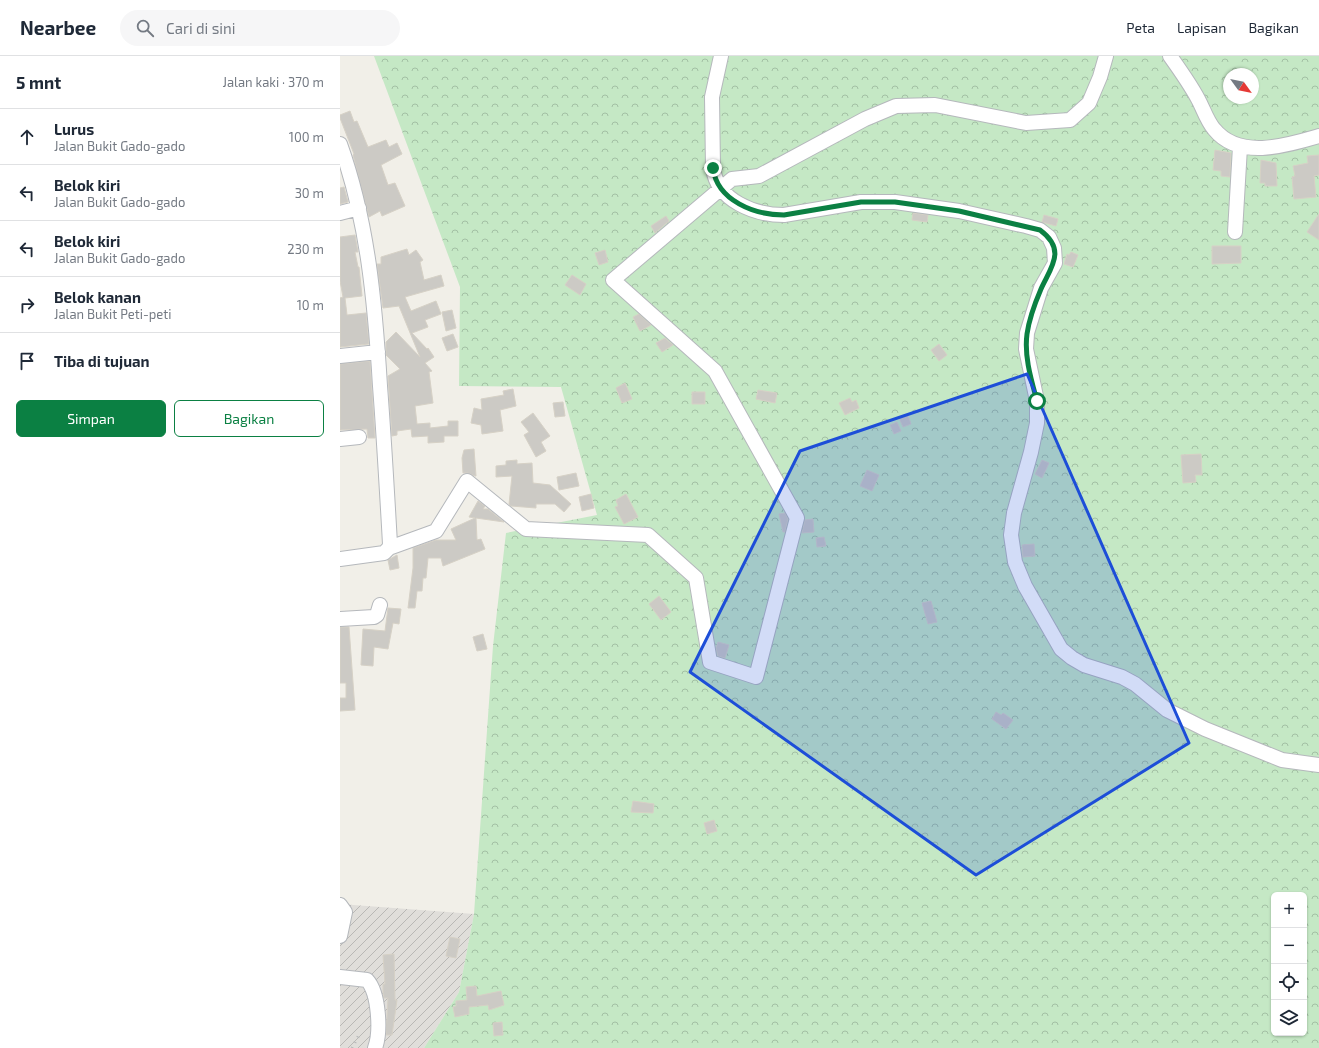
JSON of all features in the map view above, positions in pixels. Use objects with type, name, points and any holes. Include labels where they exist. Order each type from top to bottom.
[{"type":"street","points":[[720,56],[712,97],[711,114],[713,168],[714,176],[720,187],[727,196],[737,203],[775,215],[784,215],[861,202],[895,202],[959,211],[1026,226],[1040,230],[1049,237],[1054,248],[1055,263],[1041,288],[1027,333],[1026,349],[1037,401],[1037,423],[1031,452],[1014,514],[1011,535],[1015,562],[1025,586],[1061,649],[1084,666],[1122,677],[1135,684],[1167,710],[1205,729],[1282,760],[1319,765]]},
{"type":"street","points":[[340,559],[384,553],[390,548],[436,532],[467,481],[526,529],[648,535],[696,578],[710,662],[756,677],[797,518],[715,371],[613,280],[720,187],[732,179],[759,176],[864,119],[896,106],[935,105],[1026,123],[1070,120],[1089,103],[1100,78],[1106,56]]},
{"type":"street","points":[[1170,56],[1188,80],[1213,128],[1223,139],[1240,147],[1279,146],[1319,136]]},
{"type":"street","points":[[340,144],[350,170],[359,208],[374,300],[390,548]]},
{"type":"street","points":[[1235,232],[1240,147]]},
{"type":"street","points":[[340,213],[359,208]]},
{"type":"street","points":[[340,356],[378,352]]},
{"type":"street","points":[[340,438],[359,437]]},
{"type":"street","points":[[340,619],[374,617],[378,614],[380,606]]},
{"type":"street","points":[[340,905],[345,912],[340,936]]},
{"type":"street","points":[[340,977],[367,980],[370,984],[377,1008],[378,1035],[375,1048]]},
{"type":"highlighted area","points":[[1027,374],[1189,743],[976,875],[690,672],[800,451]]},
{"type":"shaded area","points":[[340,904],[474,914],[459,992],[424,1048],[340,1048]]},
{"type":"green space","points":[[374,56],[1319,56],[1319,1048],[424,1048],[459,992],[474,914],[493,646],[506,533],[597,515],[561,387],[459,386],[460,287]]},
{"type":"building","points":[[350,111],[354,122],[357,121],[368,147],[386,140],[389,147],[397,143],[402,154],[381,165],[388,185],[395,183],[405,206],[382,216],[380,211],[369,217],[353,155],[354,154],[340,118],[340,115]]},
{"type":"building","points":[[1215,150],[1231,153],[1230,177],[1221,176],[1221,171],[1213,170]]},
{"type":"building","points":[[1319,155],[1319,175],[1314,176],[1316,197],[1294,199],[1292,177],[1295,176],[1293,166],[1308,163],[1307,156]]},
{"type":"building","points":[[1261,160],[1276,163],[1277,186],[1265,186],[1265,183],[1260,183]]},
{"type":"building","points":[[344,187],[348,202],[340,204],[340,188]]},
{"type":"building","points":[[913,213],[928,215],[927,222],[912,220]]},
{"type":"building","points":[[1319,214],[1319,240],[1307,232]]},
{"type":"building","points":[[1044,215],[1058,219],[1056,226],[1042,222]]},
{"type":"building","points":[[666,216],[669,221],[655,233],[651,226]]},
{"type":"building","points":[[355,235],[358,252],[355,252],[359,267],[362,296],[345,298],[347,315],[366,313],[369,344],[340,347],[340,298],[343,297],[340,281],[340,237]]},
{"type":"building","points":[[1212,246],[1241,246],[1241,263],[1212,264]]},
{"type":"building","points":[[407,249],[409,255],[416,250],[423,260],[420,262],[424,280],[441,275],[444,286],[405,297],[411,311],[436,301],[441,314],[425,320],[428,327],[412,333],[427,349],[428,348],[434,357],[425,363],[432,371],[429,372],[433,403],[415,406],[417,424],[430,423],[430,428],[448,426],[448,421],[458,421],[458,436],[444,436],[444,442],[428,443],[428,436],[412,437],[411,429],[397,431],[397,435],[392,436],[388,376],[400,369],[386,355],[386,342],[396,332],[420,357],[399,306],[383,308],[377,264],[381,264],[381,257]]},
{"type":"building","points":[[605,250],[608,262],[599,265],[595,253]]},
{"type":"building","points":[[1071,252],[1078,255],[1073,267],[1064,264],[1067,254],[1069,255]]},
{"type":"building","points":[[572,275],[586,284],[580,295],[565,285]]},
{"type":"building","points":[[452,310],[456,328],[446,331],[442,312]]},
{"type":"building","points":[[639,314],[651,325],[640,331],[633,317]]},
{"type":"building","points":[[453,334],[458,347],[447,351],[442,338]]},
{"type":"building","points":[[665,338],[673,345],[662,352],[656,343]]},
{"type":"building","points":[[939,344],[947,355],[939,361],[931,350]]},
{"type":"building","points":[[370,361],[375,438],[368,438],[367,429],[340,430],[340,364]]},
{"type":"building","points":[[625,383],[632,399],[622,403],[616,388]]},
{"type":"building","points":[[513,389],[516,406],[500,410],[503,431],[482,434],[481,425],[471,423],[474,408],[482,410],[481,399],[504,395],[503,391]]},
{"type":"building","points":[[758,390],[777,393],[775,403],[756,399]]},
{"type":"building","points":[[692,392],[705,392],[705,404],[692,404]]},
{"type":"building","points":[[850,398],[852,402],[856,400],[859,408],[845,415],[839,403]]},
{"type":"building","points":[[563,402],[565,416],[555,417],[553,403]]},
{"type":"building","points":[[533,413],[550,436],[541,442],[546,451],[536,457],[524,435],[529,432],[521,422]]},
{"type":"building","points":[[908,415],[911,424],[903,427],[899,418]]},
{"type":"building","points":[[897,422],[901,431],[894,434],[890,425]]},
{"type":"building","points":[[474,449],[476,476],[463,473],[462,458],[464,450]]},
{"type":"building","points":[[1201,454],[1202,475],[1195,475],[1196,482],[1183,483],[1181,455]]},
{"type":"building","points":[[517,460],[517,464],[532,463],[533,483],[550,485],[571,504],[564,512],[555,504],[536,504],[536,508],[511,506],[509,504],[512,476],[496,477],[496,466],[506,465],[506,461]]},
{"type":"building","points":[[1042,460],[1049,463],[1042,478],[1035,474]]},
{"type":"building","points":[[867,470],[879,475],[872,491],[860,486]]},
{"type":"building","points":[[576,473],[579,486],[559,490],[557,477]]},
{"type":"building","points":[[591,494],[594,508],[582,511],[579,497]]},
{"type":"building","points":[[626,494],[638,517],[624,524],[615,507],[618,506],[616,500]]},
{"type":"building","points":[[478,501],[485,506],[483,509],[488,509],[504,522],[476,518],[477,540],[481,539],[485,549],[443,566],[441,558],[428,558],[426,578],[423,578],[422,591],[417,591],[415,608],[408,608],[413,568],[413,548],[436,540],[456,540],[451,529],[475,518],[469,517]]},
{"type":"building","points":[[785,513],[788,519],[785,532],[783,532],[779,514]]},
{"type":"building","points":[[813,519],[814,532],[802,533],[805,520]]},
{"type":"building","points":[[824,537],[826,546],[817,547],[816,538]]},
{"type":"building","points":[[1034,544],[1035,556],[1023,557],[1022,545]]},
{"type":"building","points":[[397,555],[399,568],[390,570],[388,560]]},
{"type":"building","points":[[659,596],[671,612],[661,620],[649,604]]},
{"type":"building","points":[[931,601],[937,622],[928,624],[922,603]]},
{"type":"building","points":[[388,608],[401,609],[399,624],[393,623],[388,649],[374,647],[373,666],[361,665],[363,629],[385,631]]},
{"type":"building","points":[[340,627],[349,627],[355,710],[340,711],[340,698],[346,698],[346,683],[340,683]]},
{"type":"building","points":[[483,634],[487,649],[477,651],[473,637]]},
{"type":"building","points":[[718,642],[729,645],[725,658],[718,656],[716,648]]},
{"type":"building","points":[[996,712],[1001,715],[1003,713],[1013,720],[1006,729],[992,719]]},
{"type":"building","points":[[633,801],[654,804],[653,813],[631,812]]},
{"type":"building","points":[[714,820],[717,831],[707,834],[704,823]]},
{"type":"building","points":[[450,937],[460,939],[456,958],[446,956]]},
{"type":"building","points":[[394,954],[395,1000],[397,1000],[392,1035],[386,1035],[388,998],[384,998],[383,993],[383,984],[385,984],[383,955]]},
{"type":"building","points":[[476,986],[477,996],[501,991],[504,1005],[489,1010],[488,1005],[469,1007],[469,1014],[455,1017],[453,1007],[456,1006],[456,1001],[467,1000],[466,987]]},
{"type":"building","points":[[502,1022],[503,1035],[494,1036],[493,1023]]},
{"type":"railway","points":[[352,1048],[359,1035]]},
{"type":"route","points":[[713,168],[714,176],[727,196],[737,203],[749,208],[775,215],[795,214],[812,209],[861,202],[895,202],[959,211],[1040,230],[1049,237],[1054,248],[1055,263],[1041,288],[1027,333],[1026,349],[1037,401]]}]
